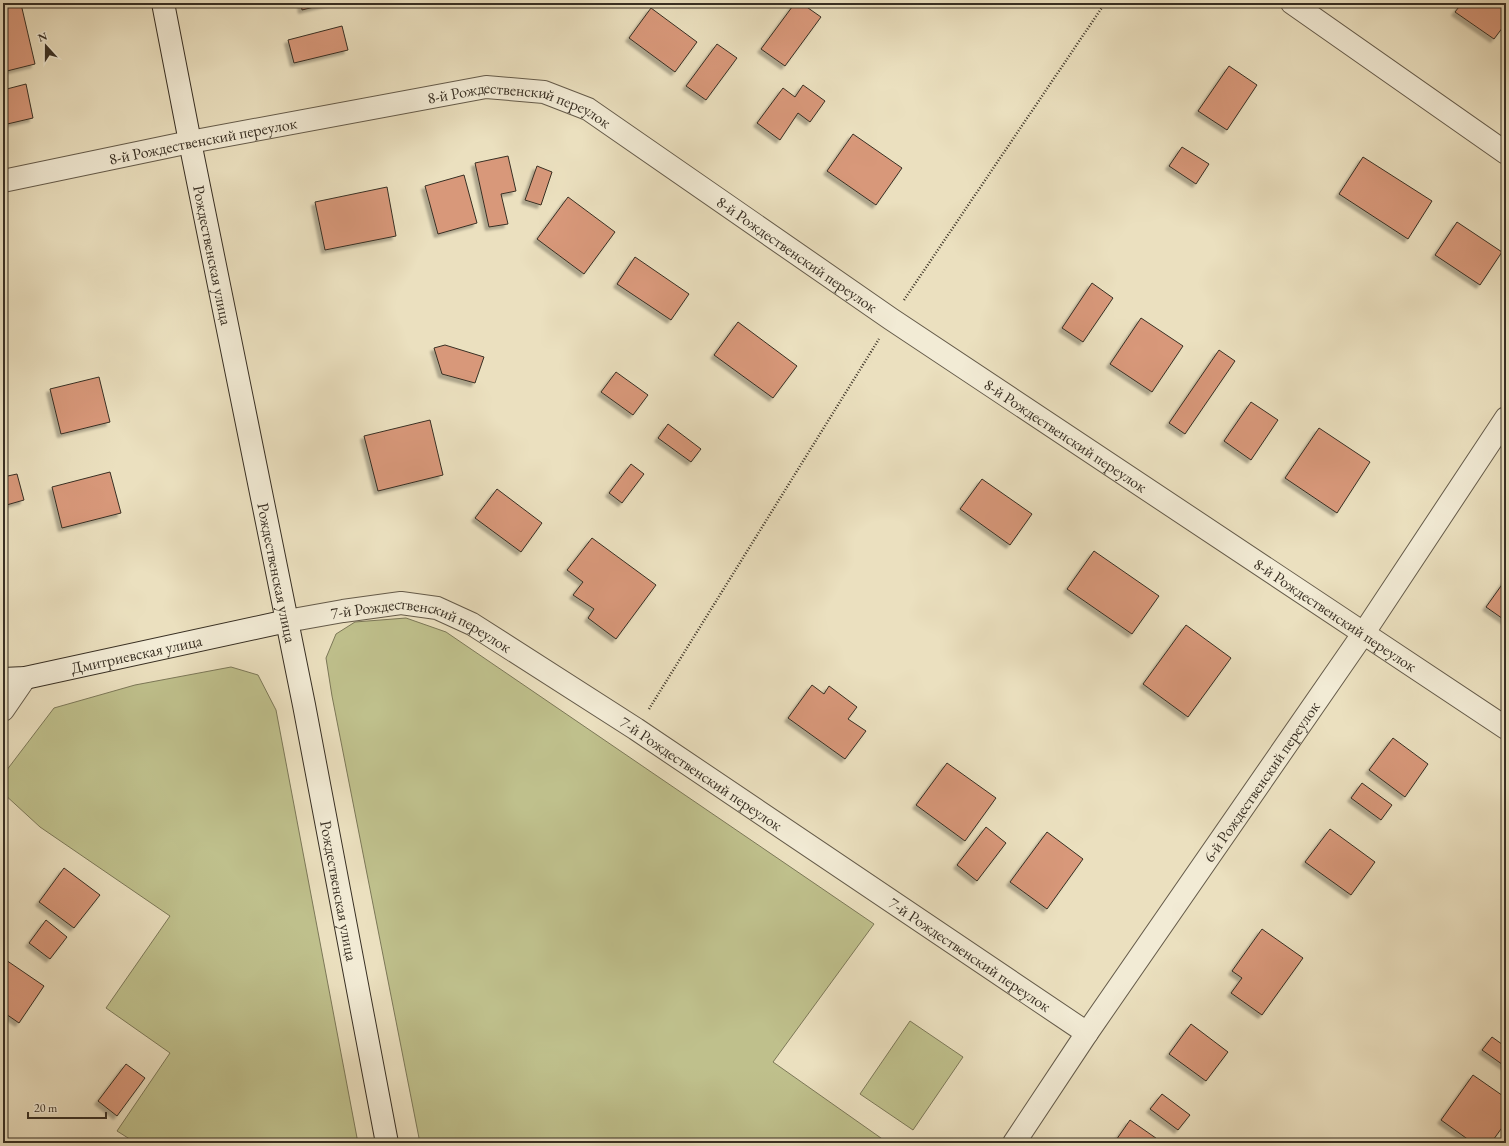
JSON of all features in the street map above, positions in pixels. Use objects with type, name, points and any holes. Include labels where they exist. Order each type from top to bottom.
[{"type":"street","name":"Рождественская улица","points":[[163,3],[304,705],[387,1143]]},
{"type":"street","points":[[1292,3],[1506,153]]},
{"type":"street","name":"8-й Рождественский переулок","points":[[3,181],[190,142],[486,86],[544,92],[588,109],[891,319],[1506,728]]},
{"type":"street","name":"6-й Рождественский переулок","points":[[1014,1143],[1087,1033],[1363,634],[1506,418]]},
{"type":"street","name":"7-й Рождественский переулок","points":[[286,621],[343,610],[400,603],[437,608],[472,624],[636,729],[1087,1033]]},
{"type":"street","name":"Дмитриевская улица","points":[[3,679],[25,678],[286,621]]},
{"type":"street","points":[[3,710],[25,678]]},
{"type":"path","points":[[636,729],[891,319],[1105,3]]},
{"type":"green space","points":[[406,618],[446,632],[874,924],[773,1062],[888,1143],[420,1143],[332,696],[326,658],[336,634],[355,622]]},
{"type":"green space","points":[[231,667],[258,675],[276,710],[358,1143],[136,1143],[117,1131],[170,1053],[106,1008],[170,916],[40,827],[3,793],[3,775],[54,708],[135,685]]},
{"type":"green space","points":[[910,1021],[963,1057],[913,1130],[860,1094]]},
{"type":"building","points":[[301,3],[330,3],[302,10]]},
{"type":"building","points":[[795,3],[801,3],[821,17],[785,66],[761,49]]},
{"type":"building","points":[[1462,3],[1506,3],[1506,23],[1494,39],[1455,12]]},
{"type":"building","points":[[21,4],[35,64],[7,71],[5,63],[3,64],[3,9]]},
{"type":"building","points":[[651,8],[697,42],[675,72],[629,38]]},
{"type":"building","points":[[342,26],[348,50],[294,63],[288,40]]},
{"type":"building","points":[[717,44],[737,58],[706,100],[686,86]]},
{"type":"building","points":[[1229,66],[1257,85],[1227,130],[1198,111]]},
{"type":"building","points":[[26,84],[33,118],[3,125],[3,90]]},
{"type":"building","points":[[803,85],[825,101],[810,122],[798,113],[780,140],[757,123],[783,88],[795,97]]},
{"type":"building","points":[[853,134],[902,168],[876,205],[827,171]]},
{"type":"building","points":[[1182,147],[1209,164],[1196,184],[1169,166]]},
{"type":"building","points":[[508,156],[516,191],[501,194],[508,224],[489,227],[475,163]]},
{"type":"building","points":[[1363,157],[1432,201],[1408,239],[1339,194]]},
{"type":"building","points":[[537,166],[552,172],[541,205],[525,200]]},
{"type":"building","points":[[464,175],[477,223],[438,234],[425,186]]},
{"type":"building","points":[[387,187],[396,236],[325,250],[315,202]]},
{"type":"building","points":[[568,197],[615,232],[584,274],[537,239]]},
{"type":"building","points":[[1457,222],[1502,252],[1480,285],[1435,255]]},
{"type":"building","points":[[635,257],[689,294],[671,320],[617,284]]},
{"type":"building","points":[[1092,283],[1113,298],[1083,342],[1062,328]]},
{"type":"building","points":[[1141,318],[1183,346],[1152,392],[1110,364]]},
{"type":"building","points":[[738,322],[797,366],[773,398],[714,355]]},
{"type":"building","points":[[445,345],[484,357],[475,383],[442,374],[434,348]]},
{"type":"building","points":[[1219,350],[1235,361],[1185,434],[1169,423]]},
{"type":"building","points":[[616,372],[648,395],[633,415],[601,392]]},
{"type":"building","points":[[99,377],[110,422],[61,434],[50,389]]},
{"type":"building","points":[[1251,402],[1278,420],[1251,460],[1224,441]]},
{"type":"building","points":[[430,420],[443,475],[378,491],[364,436]]},
{"type":"building","points":[[668,424],[701,449],[691,462],[658,438]]},
{"type":"building","points":[[1319,428],[1370,462],[1337,513],[1285,478]]},
{"type":"building","points":[[631,464],[644,474],[622,503],[609,493]]},
{"type":"building","points":[[110,472],[121,513],[62,528],[52,487]]},
{"type":"building","points":[[17,474],[24,500],[3,506],[3,477]]},
{"type":"building","points":[[982,479],[1032,514],[1010,545],[960,509]]},
{"type":"building","points":[[497,489],[542,523],[521,552],[475,518]]},
{"type":"building","points":[[592,538],[656,585],[616,639],[588,618],[594,609],[573,595],[583,582],[567,570]]},
{"type":"building","points":[[1094,551],[1159,596],[1132,634],[1067,589]]},
{"type":"building","points":[[1506,579],[1506,621],[1486,607]]},
{"type":"building","points":[[1186,625],[1231,658],[1188,717],[1143,684]]},
{"type":"building","points":[[812,685],[824,694],[829,686],[857,707],[848,719],[866,731],[845,759],[788,718]]},
{"type":"building","points":[[1393,738],[1428,764],[1405,797],[1369,770]]},
{"type":"building","points":[[947,763],[996,798],[965,841],[916,805]]},
{"type":"building","points":[[1362,783],[1392,805],[1381,820],[1351,798]]},
{"type":"building","points":[[986,827],[1006,843],[977,881],[957,865]]},
{"type":"building","points":[[1330,829],[1375,862],[1351,895],[1305,862]]},
{"type":"building","points":[[1047,832],[1083,859],[1047,909],[1010,882]]},
{"type":"building","points":[[64,868],[100,895],[74,928],[39,902]]},
{"type":"building","points":[[46,920],[67,937],[50,959],[29,943]]},
{"type":"building","points":[[1262,929],[1303,958],[1262,1015],[1231,993],[1242,978],[1232,971]]},
{"type":"building","points":[[3,958],[44,986],[19,1023],[3,1012]]},
{"type":"building","points":[[1191,1024],[1228,1052],[1206,1081],[1169,1054]]},
{"type":"building","points":[[1492,1037],[1506,1047],[1506,1067],[1482,1050]]},
{"type":"building","points":[[126,1064],[145,1078],[117,1116],[98,1101]]},
{"type":"building","points":[[1473,1075],[1506,1098],[1506,1122],[1491,1143],[1473,1143],[1441,1120]]},
{"type":"building","points":[[1162,1094],[1190,1115],[1178,1130],[1150,1109]]},
{"type":"building","points":[[1130,1120],[1163,1143],[1114,1143]]}]
